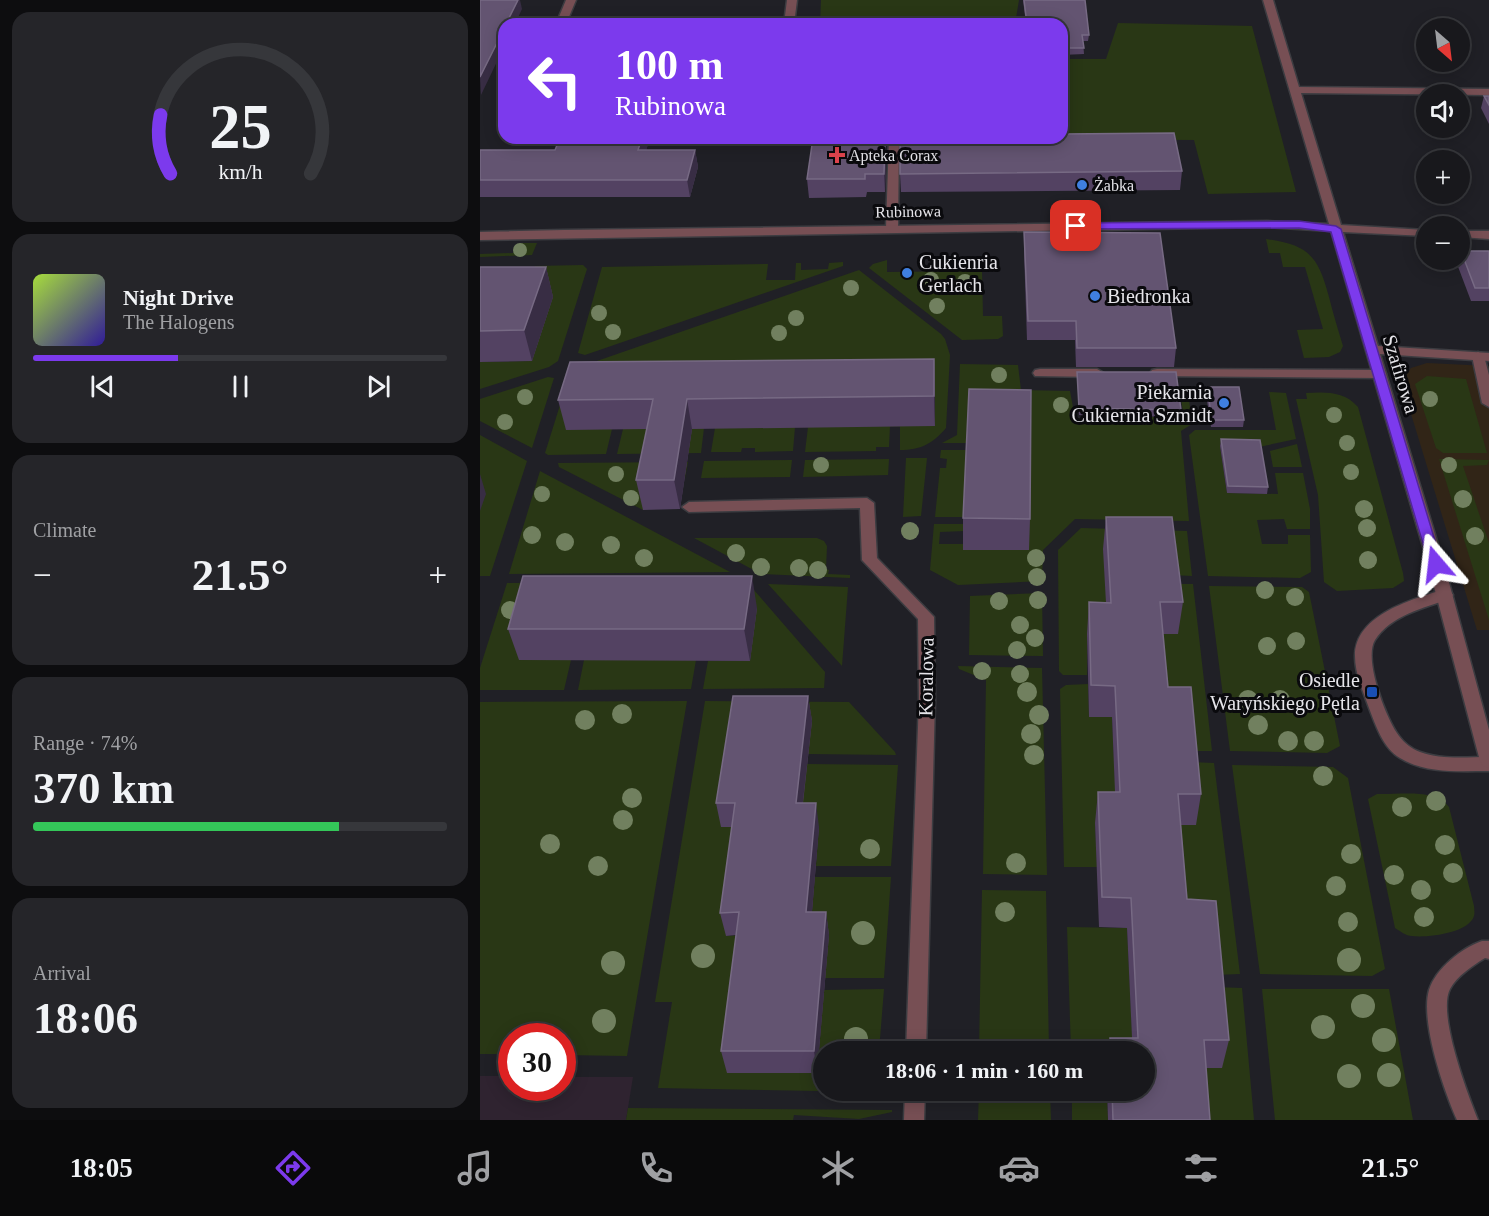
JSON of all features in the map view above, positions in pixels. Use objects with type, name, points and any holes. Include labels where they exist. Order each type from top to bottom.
[{"type":"street","points":[[564,18],[571,0]]},
{"type":"street","points":[[790,18],[792,0]]},
{"type":"street","name":"Szafirowa","points":[[1268,0],[1445,596],[1489,762]]},
{"type":"street","points":[[1294,90],[1416,96]]},
{"type":"street","points":[[1470,96],[1489,92]]},
{"type":"street","points":[[892,228],[894,144]]},
{"type":"street","name":"Rubinowa","points":[[480,236],[543,233],[1278,224],[1416,233]]},
{"type":"street","points":[[1470,234],[1489,235]]},
{"type":"street","points":[[1372,351],[1483,357],[1489,403]]},
{"type":"street","points":[[1040,373],[1111,373]]},
{"type":"street","points":[[1147,373],[1379,374]]},
{"type":"street","name":"Koralowa","points":[[689,507],[867,503],[870,560],[926,617],[927,700],[916,1041]]},
{"type":"street","points":[[1445,596],[1398,613],[1375,630],[1364,645],[1364,664],[1384,728],[1395,745],[1406,753],[1424,760],[1489,762]]},
{"type":"street","points":[[1468,1120],[1445,1054],[1438,1016],[1438,992],[1454,969],[1482,949],[1489,950]]},
{"type":"street","points":[[914,1120],[915,1101]]},
{"type":"shaded area","points":[[1427,363],[1489,366],[1489,630],[1477,630],[1401,381],[1411,368]]},
{"type":"shaded area","points":[[480,1076],[498,1076],[498,1101],[576,1101],[576,1077],[633,1077],[626,1120],[480,1120]]},
{"type":"green space","points":[[821,0],[1019,0],[1016,18],[820,18]]},
{"type":"green space","points":[[1118,23],[1252,26],[1296,192],[1208,194],[1194,140],[1068,139],[1068,59],[1106,59]]},
{"type":"green space","points":[[1266,239],[1302,249],[1316,262],[1325,283],[1343,346],[1340,352],[1329,357],[1304,358],[1297,330],[1323,329],[1305,267],[1283,267],[1280,253],[1269,253]]},
{"type":"green space","points":[[520,243],[537,243],[532,255],[480,257],[480,254],[513,253]]},
{"type":"green space","points":[[887,260],[887,272],[982,271],[983,316],[1002,316],[1003,336],[998,339],[962,340],[869,268],[873,264]]},
{"type":"green space","points":[[843,262],[843,266],[585,355],[578,353],[602,267],[768,264],[766,280],[795,280],[796,263],[801,263],[801,270],[828,269],[829,263]]},
{"type":"green space","points":[[583,265],[587,269],[558,361],[549,367],[480,389],[480,362],[532,361],[524,298],[535,266]]},
{"type":"green space","points":[[859,270],[945,339],[950,355],[946,428],[931,442],[914,449],[900,450],[900,426],[612,429],[606,454],[548,455],[545,453],[571,370]]},
{"type":"green space","points":[[960,364],[1018,365],[1021,390],[1070,391],[1075,418],[1087,418],[1087,415],[1127,391],[1130,417],[1161,417],[1158,391],[1167,412],[1183,412],[1180,392],[1188,391],[1192,424],[1181,431],[1189,521],[1075,519],[1043,550],[1042,581],[958,585],[930,570],[934,524],[965,524],[965,531],[940,532],[939,544],[964,544],[964,550],[1029,550],[968,443],[942,443],[957,435]]},
{"type":"green space","points":[[1427,376],[1466,379],[1487,453],[1443,453],[1436,448],[1415,384]]},
{"type":"green space","points":[[548,377],[554,378],[532,448],[480,421],[480,399]]},
{"type":"green space","points":[[1269,392],[1286,393],[1296,439],[1259,447],[1220,446],[1227,493],[1278,494],[1275,473],[1303,473],[1310,509],[1310,529],[1287,529],[1284,519],[1257,520],[1262,544],[1288,544],[1288,535],[1310,535],[1311,572],[1300,578],[1208,576],[1189,435],[1195,430],[1276,430]]},
{"type":"green space","points":[[1306,393],[1341,395],[1358,407],[1403,573],[1404,581],[1393,588],[1337,591],[1324,582],[1318,495],[1296,399],[1307,399]]},
{"type":"green space","points":[[890,426],[889,447],[876,447],[876,451],[805,452],[808,427]]},
{"type":"green space","points":[[795,427],[793,451],[755,452],[755,448],[742,448],[741,452],[711,452],[715,428]]},
{"type":"green space","points":[[704,428],[701,453],[617,454],[623,429]]},
{"type":"green space","points":[[480,435],[527,461],[490,576],[480,576]]},
{"type":"green space","points":[[1297,444],[1302,467],[1273,467],[1270,451]]},
{"type":"green space","points":[[941,450],[968,450],[965,517],[935,517],[940,468],[946,468],[947,459],[940,458]]},
{"type":"green space","points":[[906,458],[927,458],[921,516],[903,517]]},
{"type":"green space","points":[[889,459],[888,475],[803,477],[805,460]]},
{"type":"green space","points":[[1439,459],[1489,460],[1487,465],[1463,466],[1489,543],[1489,620]]},
{"type":"green space","points":[[792,460],[790,477],[701,478],[704,461]]},
{"type":"green space","points":[[688,462],[685,478],[649,479],[643,510],[559,467],[558,463]]},
{"type":"green space","points":[[540,471],[730,572],[509,574]]},
{"type":"green space","points":[[1081,528],[1187,531],[1192,576],[1172,575],[1108,634],[1087,634],[1087,675],[1063,675],[1059,671],[1058,550]]},
{"type":"green space","points":[[694,538],[817,538],[824,541],[827,546],[826,569],[829,570],[828,574],[850,575],[850,578],[761,574]]},
{"type":"green space","points":[[747,582],[825,672],[824,688],[703,689],[708,661],[750,660],[756,608],[571,660],[564,690],[480,690],[480,668],[507,583]]},
{"type":"green space","points":[[768,584],[848,587],[842,666]]},
{"type":"green space","points":[[1172,584],[1193,584],[1212,751],[1190,751],[1163,718],[1156,634]]},
{"type":"green space","points":[[1209,586],[1302,587],[1309,592],[1340,746],[1327,753],[1230,751]]},
{"type":"green space","points":[[1042,593],[1043,656],[969,655],[970,596]]},
{"type":"green space","points":[[584,660],[696,660],[691,689],[578,690]]},
{"type":"green space","points":[[958,666],[1042,668],[1047,875],[983,874],[986,680],[959,669]]},
{"type":"green space","points":[[1088,684],[1089,717],[1112,717],[1117,823],[1095,823],[1097,867],[1064,867],[1060,689],[1066,685]]},
{"type":"green space","points":[[687,701],[627,1056],[576,1055],[576,1023],[498,1023],[498,1054],[480,1054],[480,702]]},
{"type":"green space","points":[[705,701],[849,702],[896,755],[808,754],[721,826],[740,827],[726,936],[744,935],[727,1072],[813,1073],[813,1091],[658,1088],[672,1002],[655,1002]]},
{"type":"green space","points":[[1190,762],[1214,763],[1240,974],[1214,975],[1182,929],[1173,825],[1196,825]]},
{"type":"green space","points":[[807,764],[898,765],[891,866],[816,866],[819,827],[800,827]]},
{"type":"green space","points":[[1232,765],[1333,767],[1348,778],[1385,969],[1372,976],[1260,974]]},
{"type":"green space","points":[[1377,794],[1426,795],[1443,801],[1449,807],[1474,906],[1474,916],[1471,922],[1464,927],[1437,935],[1419,936],[1408,935],[1395,928],[1368,799]]},
{"type":"green space","points":[[815,877],[891,877],[884,978],[825,978],[810,935]]},
{"type":"green space","points":[[982,890],[1046,891],[1049,1041],[979,1041]]},
{"type":"green space","points":[[1067,927],[1127,928],[1133,1041],[1071,1041]]},
{"type":"green space","points":[[1215,987],[1242,988],[1254,1120],[1201,1120],[1197,1068],[1222,1068]]},
{"type":"green space","points":[[884,989],[880,1041],[820,1041],[824,990]]},
{"type":"green space","points":[[1262,989],[1389,989],[1413,1120],[1275,1120]]},
{"type":"green space","points":[[979,1101],[1050,1101],[1051,1120],[978,1120]]},
{"type":"green space","points":[[1072,1101],[1107,1101],[1108,1120],[1072,1120]]},
{"type":"green space","points":[[628,1108],[892,1110],[892,1112],[859,1119],[794,1115],[793,1120],[626,1120]]},
{"type":"building","points":[[480,0],[518,0],[509,18],[498,18],[498,41],[480,77]]},
{"type":"building","points":[[1024,0],[1085,0],[1089,35],[1082,35],[1084,48],[1068,48],[1068,18],[1026,18]]},
{"type":"building","points":[[1174,133],[1182,171],[900,174],[900,144],[1068,144],[1068,134]]},
{"type":"building","points":[[558,144],[640,144],[638,150],[695,150],[687,180],[480,180],[480,150],[555,150]]},
{"type":"building","points":[[812,144],[885,144],[884,174],[865,174],[865,179],[807,179]]},
{"type":"building","name":"Biedronka","points":[[1024,232],[1160,233],[1176,348],[1077,348],[1076,321],[1028,321]]},
{"type":"building","points":[[1470,251],[1489,251],[1489,288],[1475,288],[1468,270],[1470,270]]},
{"type":"building","points":[[480,267],[546,267],[524,330],[480,331]]},
{"type":"building","points":[[934,359],[934,396],[687,399],[674,480],[636,480],[653,399],[558,400],[570,362]]},
{"type":"building","points":[[1077,372],[1176,372],[1181,410],[1079,408]]},
{"type":"building","points":[[1207,387],[1239,387],[1244,420],[1212,420]]},
{"type":"building","points":[[969,389],[1031,390],[1030,519],[963,518]]},
{"type":"building","points":[[1221,439],[1260,440],[1268,487],[1228,486]]},
{"type":"building","points":[[1106,517],[1172,517],[1183,602],[1160,602],[1168,687],[1191,687],[1201,794],[1178,794],[1187,899],[1216,901],[1229,1040],[1204,1040],[1210,1120],[1113,1120],[1112,1101],[1155,1101],[1155,1041],[1110,1041],[1110,1038],[1138,1038],[1131,898],[1102,897],[1098,792],[1120,792],[1115,686],[1091,685],[1089,602],[1111,603]]},
{"type":"building","points":[[523,576],[752,576],[744,629],[508,629]]},
{"type":"building","points":[[733,696],[808,696],[796,803],[816,803],[806,912],[826,912],[813,1051],[721,1051],[739,912],[720,913],[735,803],[716,803]]},
{"type":"place","name":"Apteka Corax","points":[[837,155]]},
{"type":"place","name":"Żabka","points":[[1082,185]]},
{"type":"place","name":"Cukienria Gerlach","points":[[907,273]]},
{"type":"place","name":"Biedronka","points":[[1095,296]]},
{"type":"place","name":"Piekarnia Cukiernia Szmidt","points":[[1224,403]]},
{"type":"place","name":"Osiedle Waryńskiego Pętla","points":[[1372,692]]},
{"type":"route","points":[[1076,226],[1299,224],[1336,229],[1436,564]]}]
